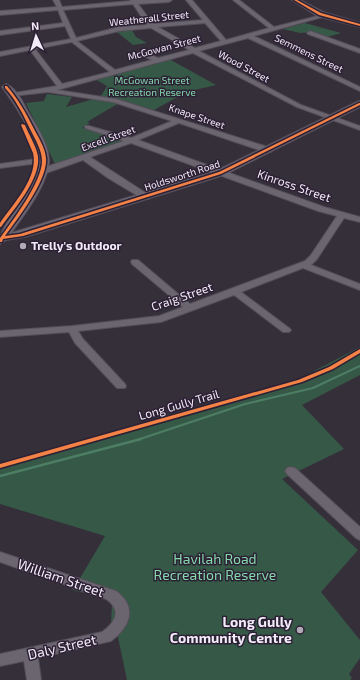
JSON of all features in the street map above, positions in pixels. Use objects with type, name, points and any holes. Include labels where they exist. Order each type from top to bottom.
[{"type":"main road","points":[[296,0],[324,15],[360,25]]},
{"type":"main road","points":[[1,239],[35,188],[43,171],[43,151],[5,84]]},
{"type":"main road","points":[[0,226],[31,178],[36,161],[33,148],[12,96]]},
{"type":"main road","name":"Holdsworth Road","points":[[1,239],[21,235],[220,173],[360,104]]},
{"type":"street","points":[[56,0],[74,40],[114,72]]},
{"type":"street","points":[[0,13],[60,9],[134,1],[169,0]]},
{"type":"street","points":[[189,0],[225,42]]},
{"type":"street","points":[[236,0],[273,29]]},
{"type":"street","name":"Wood Street","points":[[134,1],[152,26],[193,50],[294,104],[331,119],[360,128]]},
{"type":"street","name":"McGowan Street","points":[[12,96],[61,87],[324,15]]},
{"type":"street","name":"Weatherall Street","points":[[0,54],[74,40],[117,29],[206,21]]},
{"type":"street","points":[[0,33],[66,24]]},
{"type":"street","points":[[310,33],[360,51]]},
{"type":"street","name":"Semmens Street","points":[[248,36],[360,89]]},
{"type":"street","points":[[31,48],[61,87]]},
{"type":"street","points":[[142,53],[157,60]]},
{"type":"street","name":"Knape Street","points":[[49,90],[110,99],[268,150]]},
{"type":"street","name":"Excell Street","points":[[43,171],[130,141],[178,120]]},
{"type":"street","name":"Kinross Street","points":[[87,127],[360,220]]},
{"type":"street","points":[[84,157],[111,176],[146,197]]},
{"type":"street","points":[[0,166],[36,161]]},
{"type":"street","name":"Craig Street","points":[[0,334],[72,329],[161,319],[190,309],[304,265],[314,257],[342,215]]},
{"type":"street","points":[[135,262],[190,309]]},
{"type":"street","points":[[304,265],[360,287]]},
{"type":"street","points":[[236,292],[286,330]]},
{"type":"street","points":[[72,329],[76,338],[121,386]]},
{"type":"street","points":[[291,471],[360,535]]},
{"type":"street","name":"William Street","points":[[1,559],[87,586],[117,599],[122,611],[120,625]]},
{"type":"street","name":"Daly Street","points":[[0,660],[30,655],[106,637],[120,625]]},
{"type":"street","points":[[30,655],[34,680]]},
{"type":"green space","points":[[305,23],[341,33],[324,38],[313,32],[300,33],[283,29]]},
{"type":"green space","points":[[132,30],[136,37],[147,43],[133,45],[117,32]]},
{"type":"green space","name":"McGowan Street Recreation Reserve","points":[[169,59],[216,85],[186,92],[154,110],[101,96],[107,86],[95,79]]},
{"type":"green space","points":[[47,94],[72,97],[66,107],[97,98],[119,103],[87,122],[90,123],[82,128],[93,130],[124,141],[55,164],[26,103],[44,101]]},
{"type":"green space","name":"Havilah Road Recreation Reserve","points":[[360,347],[360,375],[302,405],[344,449],[282,479],[358,550],[321,592],[360,640],[360,658],[349,674],[352,678],[350,680],[127,680],[118,637],[111,625],[112,602],[108,599],[73,590],[105,536],[0,504],[0,465],[293,382]]},
{"type":"waterway","points":[[137,440],[245,404],[313,388],[360,366]]},
{"type":"waterway","points":[[0,476],[141,439]]},
{"type":"cycle path","points":[[295,0],[320,14],[360,25]]},
{"type":"cycle path","points":[[0,241],[34,190],[43,168],[44,160],[40,144],[24,112],[6,87]]},
{"type":"cycle path","points":[[2,238],[21,235],[220,173],[360,104]]},
{"type":"cycle path","points":[[0,226],[29,184],[36,165],[35,153],[23,125]]},
{"type":"cycle path","name":"Long Gully Trail","points":[[0,466],[300,381],[331,368],[360,351]]},
{"type":"place","name":"Trelly's Outdoor","points":[[23,246]]},
{"type":"place","name":"Long Gully Community Centre","points":[[300,630]]}]
